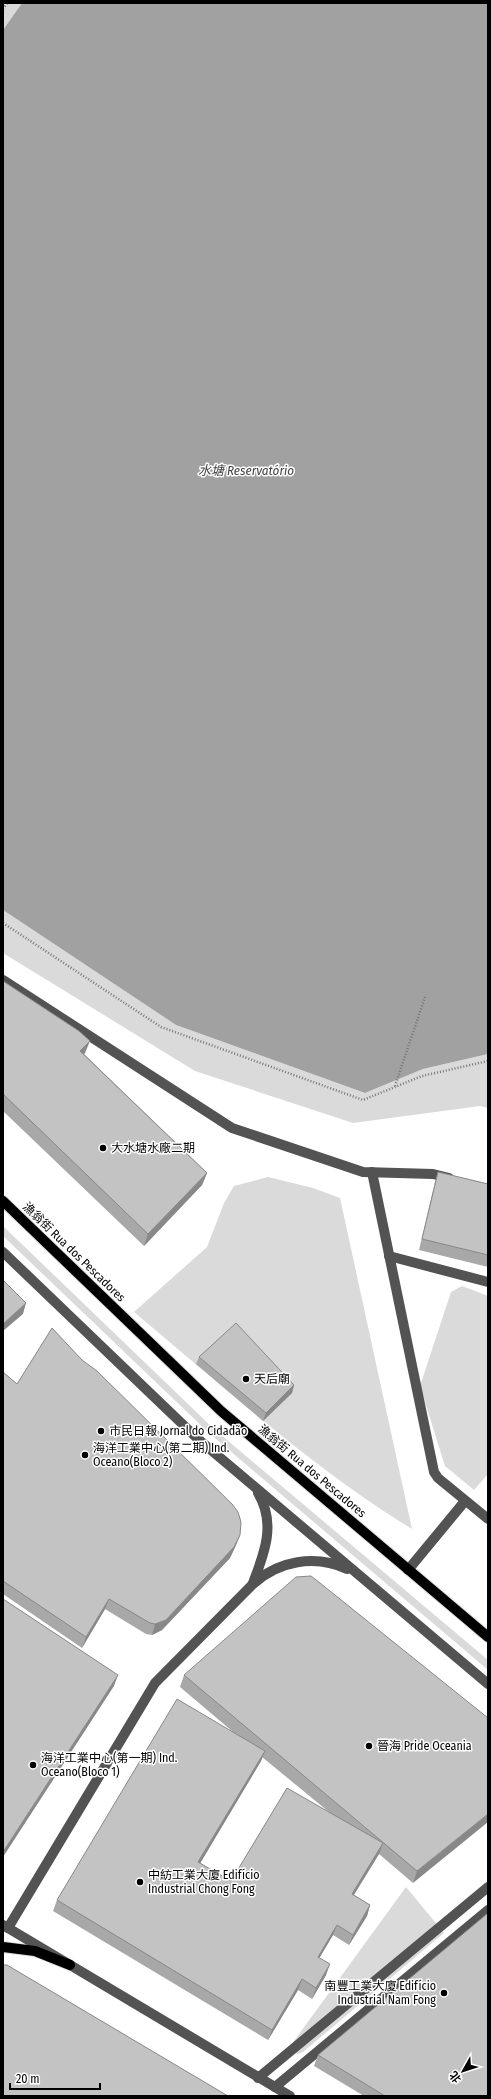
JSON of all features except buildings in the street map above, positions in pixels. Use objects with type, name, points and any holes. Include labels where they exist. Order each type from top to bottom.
[{"type":"main road","name":"漁翁街 Rua dos Pescadores","points":[[3,1202],[221,1411],[488,1637]]},
{"type":"main road","points":[[3,1947],[35,1951],[70,1965]]},
{"type":"street","points":[[3,980],[232,1128],[363,1172],[434,1174],[461,1181]]},
{"type":"street","points":[[372,1172],[434,1472],[438,1478],[488,1519]]},
{"type":"street","points":[[3,1252],[198,1440],[488,1684]]},
{"type":"street","points":[[389,1256],[488,1282]]},
{"type":"street","points":[[248,1482],[263,1502],[268,1530],[265,1551],[253,1584]]},
{"type":"street","points":[[408,1570],[465,1501]]},
{"type":"street","points":[[290,2096],[6,1926],[155,1683],[253,1584],[264,1575],[283,1566],[311,1561],[339,1565],[364,1579]]},
{"type":"street","points":[[258,2078],[488,1887]]},
{"type":"street","points":[[275,2087],[488,1910]]},
{"type":"path","points":[[3,9],[7,3]]},
{"type":"path","points":[[3,923],[161,1027],[363,1100],[422,1076],[488,1061]]},
{"type":"path","points":[[395,1086],[425,997]]},
{"type":"shaded area","points":[[3,3],[22,3],[3,30]]},
{"type":"shaded area","points":[[3,910],[176,1025],[365,1093],[423,1069],[488,1054],[488,1108],[480,1106],[353,1123],[195,1071],[3,953]]},
{"type":"shaded area","points":[[268,1177],[313,1188],[340,1198],[412,1529],[375,1505],[303,1453],[134,1312],[207,1247],[224,1203],[234,1186]]},
{"type":"shaded area","points":[[3,1226],[214,1429],[488,1660],[488,1670],[209,1433],[3,1236]]},
{"type":"shaded area","points":[[462,1286],[488,1296],[488,1474],[474,1490],[445,1466],[420,1386],[451,1292]]},
{"type":"shaded area","points":[[406,1887],[444,1933],[303,2052],[298,2054],[293,2053],[291,2047],[294,2041]]},
{"type":"water","name":"水塘 Reservatório","points":[[22,3],[488,3],[488,1054],[423,1069],[365,1093],[176,1025],[3,910],[3,30]]},
{"type":"place","name":"大水塘水廠二期","points":[[103,1148]]},
{"type":"place","name":"天后廟","points":[[246,1379]]},
{"type":"place","name":"市民日報 Jornal do Cidadão","points":[[101,1431]]},
{"type":"place","name":"海洋工業中心(第二期) Ind. Oceano(Bloco 2)","points":[[85,1455]]},
{"type":"place","name":"晉海 Pride Oceania","points":[[369,1746]]},
{"type":"place","name":"海洋工業中心(第一期) Ind. Oceano(Bloco 1)","points":[[33,1765]]},
{"type":"place","name":"中紡工業大廈 Edifício Industrial Chong Fong","points":[[140,1882]]},
{"type":"place","name":"南豐工業大廈 Edifício Industrial Nam Fong","points":[[444,1993]]}]
